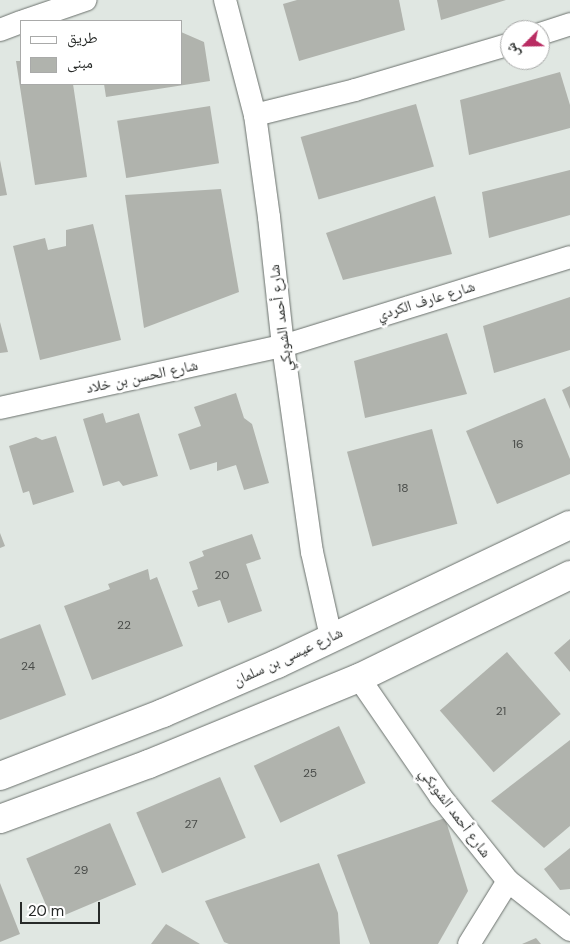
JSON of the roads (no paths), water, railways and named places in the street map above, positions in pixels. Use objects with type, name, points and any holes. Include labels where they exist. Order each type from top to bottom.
[{"type":"street","points":[[29,20],[85,0]]},
{"type":"street","name":"شارع أحمد الشوبكي","points":[[226,0],[254,116],[269,218],[283,346],[312,552],[331,637]]},
{"type":"street","points":[[0,30],[20,23]]},
{"type":"street","points":[[550,31],[570,24]]},
{"type":"street","points":[[254,116],[354,90],[500,47]]},
{"type":"street","name":"شارع عارف الكردي","points":[[283,346],[570,257]]},
{"type":"street","name":"شارع الحسن بن خلاد","points":[[0,408],[283,346]]},
{"type":"street","name":"شارع عيسى بن سلمان","points":[[0,776],[163,713],[276,664],[570,525]]},
{"type":"street","points":[[0,819],[149,764],[358,678],[570,575]]},
{"type":"street","name":"شارع أحمد الشوبكي","points":[[358,678],[440,796],[508,881],[570,930]]},
{"type":"street","points":[[469,944],[508,881]]}]
